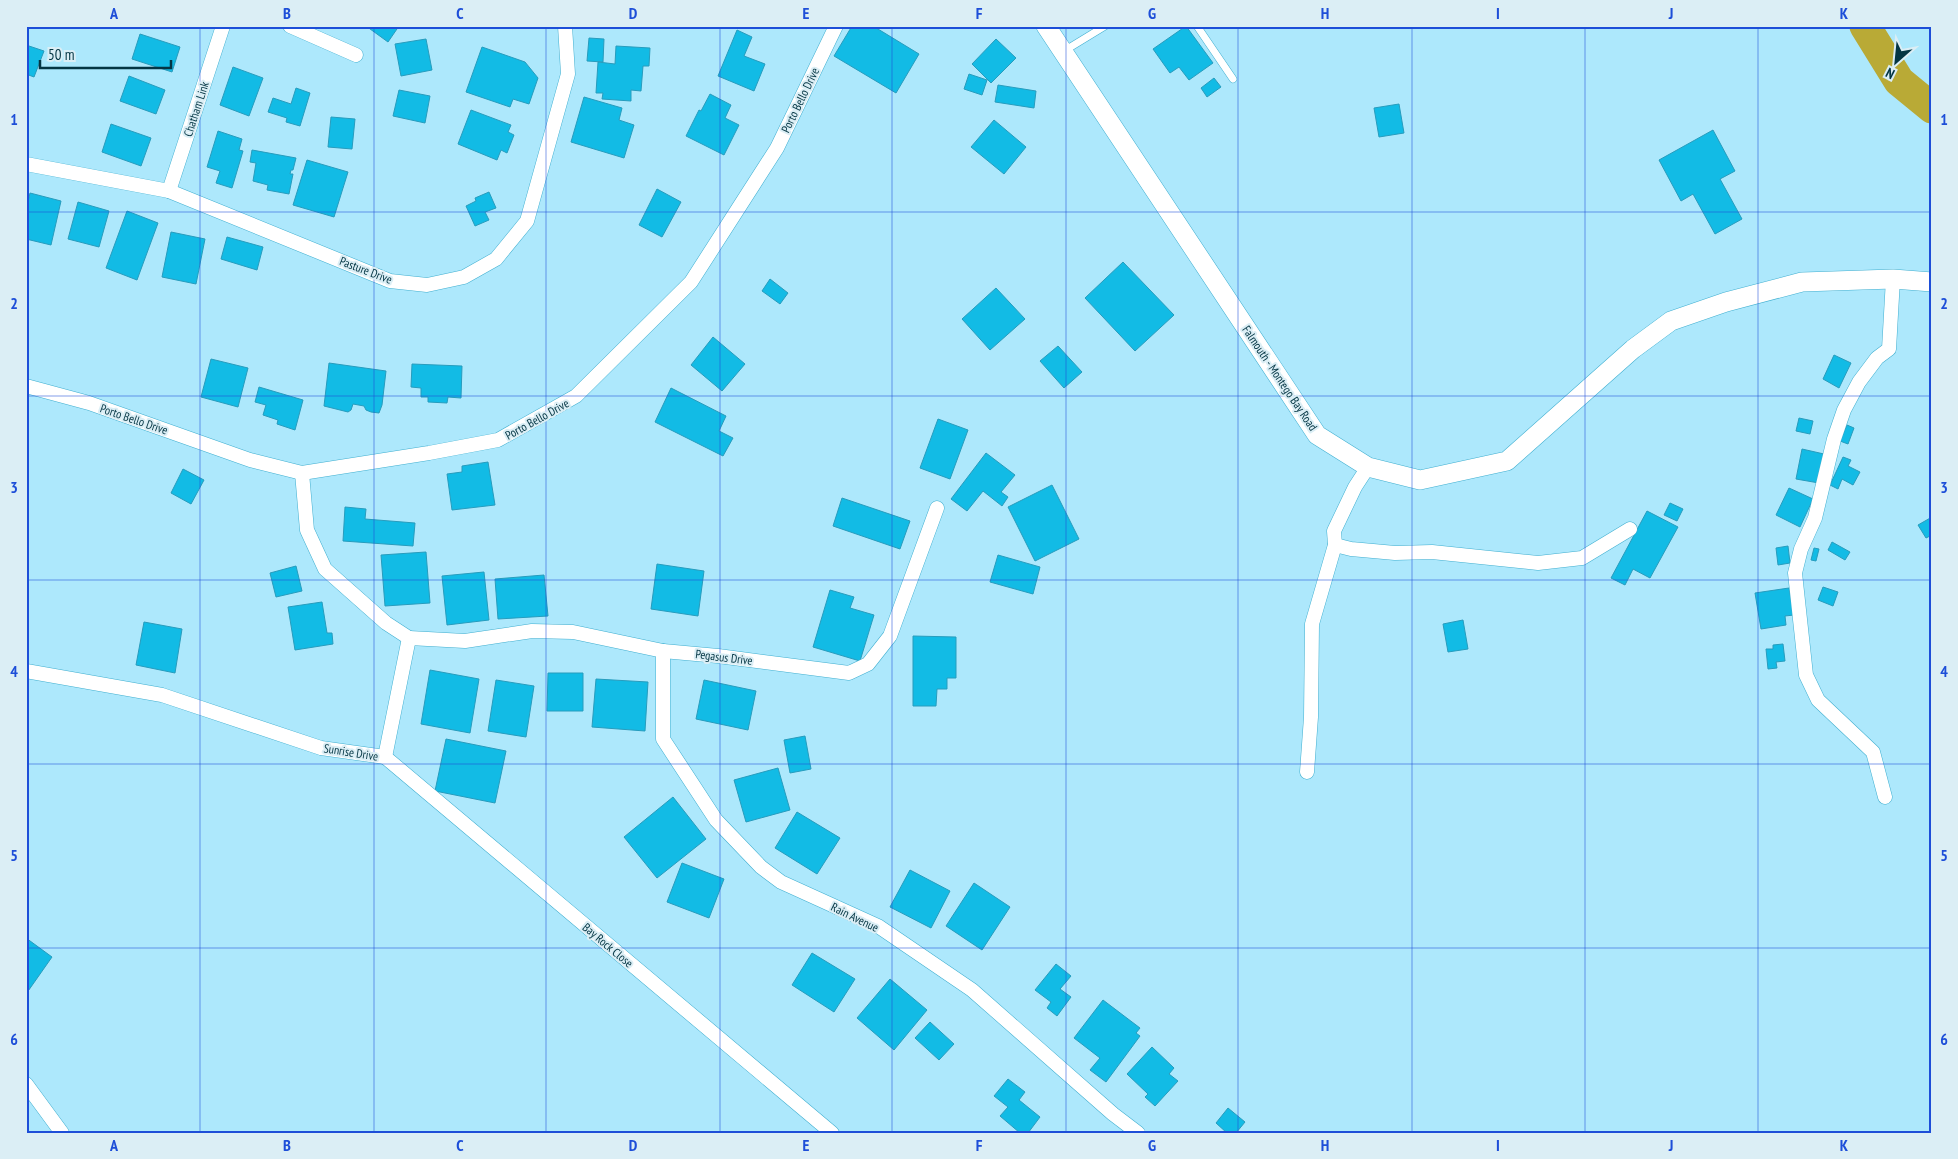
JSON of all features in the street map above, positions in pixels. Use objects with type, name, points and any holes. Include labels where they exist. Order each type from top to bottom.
[{"type":"main road","name":"Falmouth - Montego Bay Road","points":[[1046,26],[1062,53],[1317,435],[1368,467],[1420,480],[1507,461],[1633,349],[1671,321],[1726,302],[1802,282],[1893,279],[1932,282]]},
{"type":"street","name":"Chatham Link","points":[[169,191],[222,26]]},
{"type":"street","points":[[290,26],[356,55]]},
{"type":"street","name":"Pasture Drive","points":[[26,164],[169,191],[390,281],[427,285],[464,277],[496,259],[527,221],[568,74],[565,26]]},
{"type":"street","name":"Porto Bello Drive","points":[[26,386],[88,403],[250,460],[302,473],[498,440],[576,396],[691,282],[777,148],[836,26]]},
{"type":"street","points":[[1885,797],[1873,752],[1818,700],[1806,675],[1795,573],[1801,549],[1815,518],[1834,439],[1844,410],[1859,382],[1876,358],[1889,349],[1893,279]]},
{"type":"street","points":[[1308,772],[1311,717],[1312,624],[1335,544],[1334,531],[1355,487],[1368,467]]},
{"type":"street","points":[[302,473],[307,530],[325,569],[386,623],[409,638]]},
{"type":"street","name":"Pegasus Drive","points":[[409,638],[465,641],[532,631],[573,632],[663,651],[849,673],[868,664],[890,636],[937,508]]},
{"type":"street","points":[[1335,544],[1351,549],[1396,553],[1432,552],[1538,563],[1582,558],[1630,529]]},
{"type":"street","name":"Sunrise Drive","points":[[26,671],[162,695],[321,748],[385,757],[409,638]]},
{"type":"street","name":"Rain Avenue","points":[[663,651],[663,739],[716,820],[761,867],[782,882],[878,926],[972,990],[1113,1114],[1138,1133]]},
{"type":"street","name":"Bay Rock Close","points":[[385,757],[832,1133]]},
{"type":"street","points":[[26,1084],[62,1133]]},
{"type":"lane","points":[[1062,53],[1105,26]]},
{"type":"lane","points":[[1197,26],[1233,79]]},
{"type":"building","points":[[366,26],[399,26],[388,42]]},
{"type":"building","points":[[852,26],[873,26],[919,54],[896,93],[834,56]]},
{"type":"building","points":[[1186,26],[1213,63],[1189,80],[1179,67],[1170,73],[1153,49]]},
{"type":"building","points":[[737,30],[752,37],[744,56],[765,64],[754,91],[718,76]]},
{"type":"building","points":[[140,34],[180,47],[172,72],[132,59]]},
{"type":"building","points":[[589,38],[604,39],[603,62],[587,61]]},
{"type":"building","points":[[426,39],[432,70],[401,76],[395,44]]},
{"type":"building","points":[[996,39],[1016,58],[991,83],[972,64]]},
{"type":"building","points":[[26,45],[44,51],[34,77],[26,74]]},
{"type":"building","points":[[616,46],[650,48],[649,66],[643,66],[641,91],[631,90],[631,101],[602,99],[603,93],[596,93],[598,62],[615,64]]},
{"type":"building","points":[[482,47],[525,62],[538,78],[529,104],[513,99],[510,107],[466,92]]},
{"type":"building","points":[[233,67],[263,78],[249,116],[220,105]]},
{"type":"building","points":[[969,74],[987,80],[982,95],[964,89]]},
{"type":"building","points":[[129,76],[165,90],[156,114],[120,101]]},
{"type":"building","points":[[1214,78],[1221,87],[1207,97],[1201,88]]},
{"type":"building","points":[[998,85],[1036,91],[1034,108],[995,102]]},
{"type":"building","points":[[296,88],[310,93],[300,126],[286,122],[287,118],[268,112],[273,98],[291,104]]},
{"type":"building","points":[[399,90],[430,96],[425,123],[393,116]]},
{"type":"building","points":[[710,94],[731,105],[725,118],[739,125],[724,155],[686,136],[699,110],[701,111]]},
{"type":"building","points":[[584,97],[622,108],[619,120],[634,125],[624,158],[571,142]]},
{"type":"building","points":[[1399,104],[1404,133],[1379,137],[1374,108]]},
{"type":"building","points":[[471,110],[511,125],[508,132],[514,135],[507,153],[501,150],[497,160],[458,144]]},
{"type":"building","points":[[331,117],[355,119],[352,149],[328,147]]},
{"type":"building","points":[[994,120],[1026,147],[1004,174],[971,147]]},
{"type":"building","points":[[111,124],[151,138],[141,166],[102,152]]},
{"type":"building","points":[[1713,130],[1735,171],[1720,179],[1742,219],[1715,234],[1693,194],[1681,201],[1659,160]]},
{"type":"building","points":[[218,131],[242,139],[239,150],[243,151],[232,188],[216,183],[220,171],[207,167]]},
{"type":"building","points":[[252,150],[296,158],[290,174],[293,174],[289,194],[267,190],[268,185],[253,181],[256,163],[250,162]]},
{"type":"building","points":[[307,160],[348,172],[334,217],[293,205]]},
{"type":"building","points":[[657,189],[681,202],[662,237],[639,225]]},
{"type":"building","points":[[489,192],[496,208],[485,212],[489,220],[475,226],[466,206],[476,201],[475,198]]},
{"type":"building","points":[[30,193],[61,201],[51,245],[26,239],[26,210]]},
{"type":"building","points":[[78,202],[109,211],[99,247],[68,239]]},
{"type":"building","points":[[127,211],[158,223],[137,280],[106,268]]},
{"type":"building","points":[[171,232],[205,239],[196,284],[162,277]]},
{"type":"building","points":[[227,237],[263,247],[257,270],[221,259]]},
{"type":"building","points":[[1123,262],[1174,315],[1135,351],[1085,298]]},
{"type":"building","points":[[770,279],[788,293],[780,304],[762,291]]},
{"type":"building","points":[[996,288],[1025,319],[990,350],[962,319]]},
{"type":"building","points":[[713,337],[745,364],[722,391],[691,365]]},
{"type":"building","points":[[1058,346],[1082,372],[1064,388],[1040,361]]},
{"type":"building","points":[[1834,355],[1851,363],[1839,388],[1823,379]]},
{"type":"building","points":[[211,359],[248,368],[238,407],[201,397]]},
{"type":"building","points":[[329,363],[386,371],[382,405],[379,413],[366,410],[364,406],[353,404],[348,412],[324,406]]},
{"type":"building","points":[[412,364],[462,366],[461,398],[448,397],[447,403],[428,402],[428,397],[421,397],[421,388],[411,387]]},
{"type":"building","points":[[259,387],[303,400],[295,430],[277,424],[278,420],[263,415],[266,405],[255,402]]},
{"type":"building","points":[[671,388],[726,416],[719,431],[733,438],[723,456],[655,422]]},
{"type":"building","points":[[1799,418],[1813,421],[1810,434],[1796,431]]},
{"type":"building","points":[[938,419],[968,430],[950,479],[920,468]]},
{"type":"building","points":[[1847,425],[1854,428],[1848,444],[1840,441]]},
{"type":"building","points":[[1802,449],[1824,454],[1819,483],[1796,479]]},
{"type":"building","points":[[986,453],[1015,475],[1001,492],[1008,497],[1002,506],[983,491],[967,511],[951,499]]},
{"type":"building","points":[[1843,457],[1851,460],[1848,466],[1860,472],[1853,485],[1842,479],[1838,489],[1830,485]]},
{"type":"building","points":[[488,462],[495,505],[452,510],[447,474],[462,472],[462,466]]},
{"type":"building","points":[[183,469],[204,480],[191,504],[171,493]]},
{"type":"building","points":[[1052,485],[1079,539],[1035,561],[1008,507]]},
{"type":"building","points":[[1789,488],[1813,499],[1800,527],[1776,515]]},
{"type":"building","points":[[842,498],[910,521],[900,549],[833,526]]},
{"type":"building","points":[[1670,503],[1683,509],[1677,521],[1664,515]]},
{"type":"building","points":[[345,507],[366,509],[365,519],[415,523],[413,546],[343,541]]},
{"type":"building","points":[[1647,511],[1678,527],[1650,578],[1633,569],[1625,585],[1611,578]]},
{"type":"building","points":[[1932,517],[1932,535],[1926,538],[1918,525]]},
{"type":"building","points":[[1832,542],[1850,552],[1845,560],[1828,550]]},
{"type":"building","points":[[1788,546],[1790,563],[1778,565],[1776,548]]},
{"type":"building","points":[[1814,548],[1819,549],[1816,561],[1811,560]]},
{"type":"building","points":[[426,552],[430,603],[385,606],[381,555]]},
{"type":"building","points":[[998,555],[1040,567],[1033,594],[990,582]]},
{"type":"building","points":[[657,564],[704,571],[698,616],[651,609]]},
{"type":"building","points":[[296,566],[302,591],[276,597],[270,573]]},
{"type":"building","points":[[484,572],[489,620],[447,625],[442,576]]},
{"type":"building","points":[[544,575],[548,616],[498,619],[495,579]]},
{"type":"building","points":[[1823,587],[1838,592],[1833,606],[1818,600]]},
{"type":"building","points":[[1789,588],[1794,615],[1785,616],[1786,625],[1761,629],[1755,593]]},
{"type":"building","points":[[830,590],[854,597],[850,608],[874,615],[860,661],[813,647]]},
{"type":"building","points":[[322,602],[327,633],[332,633],[333,644],[295,650],[288,607]]},
{"type":"building","points":[[1463,620],[1468,649],[1448,652],[1443,624]]},
{"type":"building","points":[[144,622],[182,629],[175,673],[136,665]]},
{"type":"building","points":[[913,636],[956,637],[956,678],[947,678],[947,689],[937,689],[936,706],[913,706]]},
{"type":"building","points":[[1783,644],[1785,661],[1776,662],[1777,668],[1768,669],[1766,649],[1773,649],[1773,645]]},
{"type":"building","points":[[430,670],[479,679],[470,733],[421,724]]},
{"type":"building","points":[[548,673],[583,673],[583,711],[547,711]]},
{"type":"building","points":[[596,679],[648,682],[645,731],[592,727]]},
{"type":"building","points":[[496,680],[534,686],[526,737],[488,731]]},
{"type":"building","points":[[704,680],[756,691],[748,730],[696,719]]},
{"type":"building","points":[[805,736],[811,769],[790,773],[784,740]]},
{"type":"building","points":[[446,739],[506,751],[495,803],[435,791]]},
{"type":"building","points":[[778,768],[790,810],[746,822],[734,780]]},
{"type":"building","points":[[673,797],[706,839],[657,878],[624,837]]},
{"type":"building","points":[[797,812],[840,838],[817,874],[775,848]]},
{"type":"building","points":[[682,863],[724,879],[709,918],[667,902]]},
{"type":"building","points":[[910,870],[950,891],[931,928],[890,907]]},
{"type":"building","points":[[974,883],[1010,907],[982,950],[946,926]]},
{"type":"building","points":[[26,938],[52,957],[26,994]]},
{"type":"building","points":[[812,953],[855,979],[834,1012],[792,985]]},
{"type":"building","points":[[1056,964],[1071,976],[1060,989],[1071,997],[1057,1016],[1047,1008],[1051,1002],[1035,990]]},
{"type":"building","points":[[890,979],[927,1010],[894,1050],[857,1018]]},
{"type":"building","points":[[1103,1000],[1140,1028],[1136,1033],[1140,1036],[1106,1082],[1090,1070],[1100,1058],[1074,1038]]},
{"type":"building","points":[[930,1022],[954,1044],[939,1060],[915,1038]]},
{"type":"building","points":[[1152,1047],[1174,1068],[1169,1074],[1178,1081],[1155,1106],[1145,1097],[1148,1094],[1127,1074]]},
{"type":"building","points":[[1008,1079],[1025,1092],[1019,1100],[1040,1117],[1028,1133],[1020,1133],[1000,1116],[1008,1107],[994,1096]]},
{"type":"building","points":[[1228,1108],[1245,1122],[1236,1133],[1227,1133],[1216,1123]]},
{"type":"waterway","points":[[1865,26],[1899,81],[1932,108]]}]
